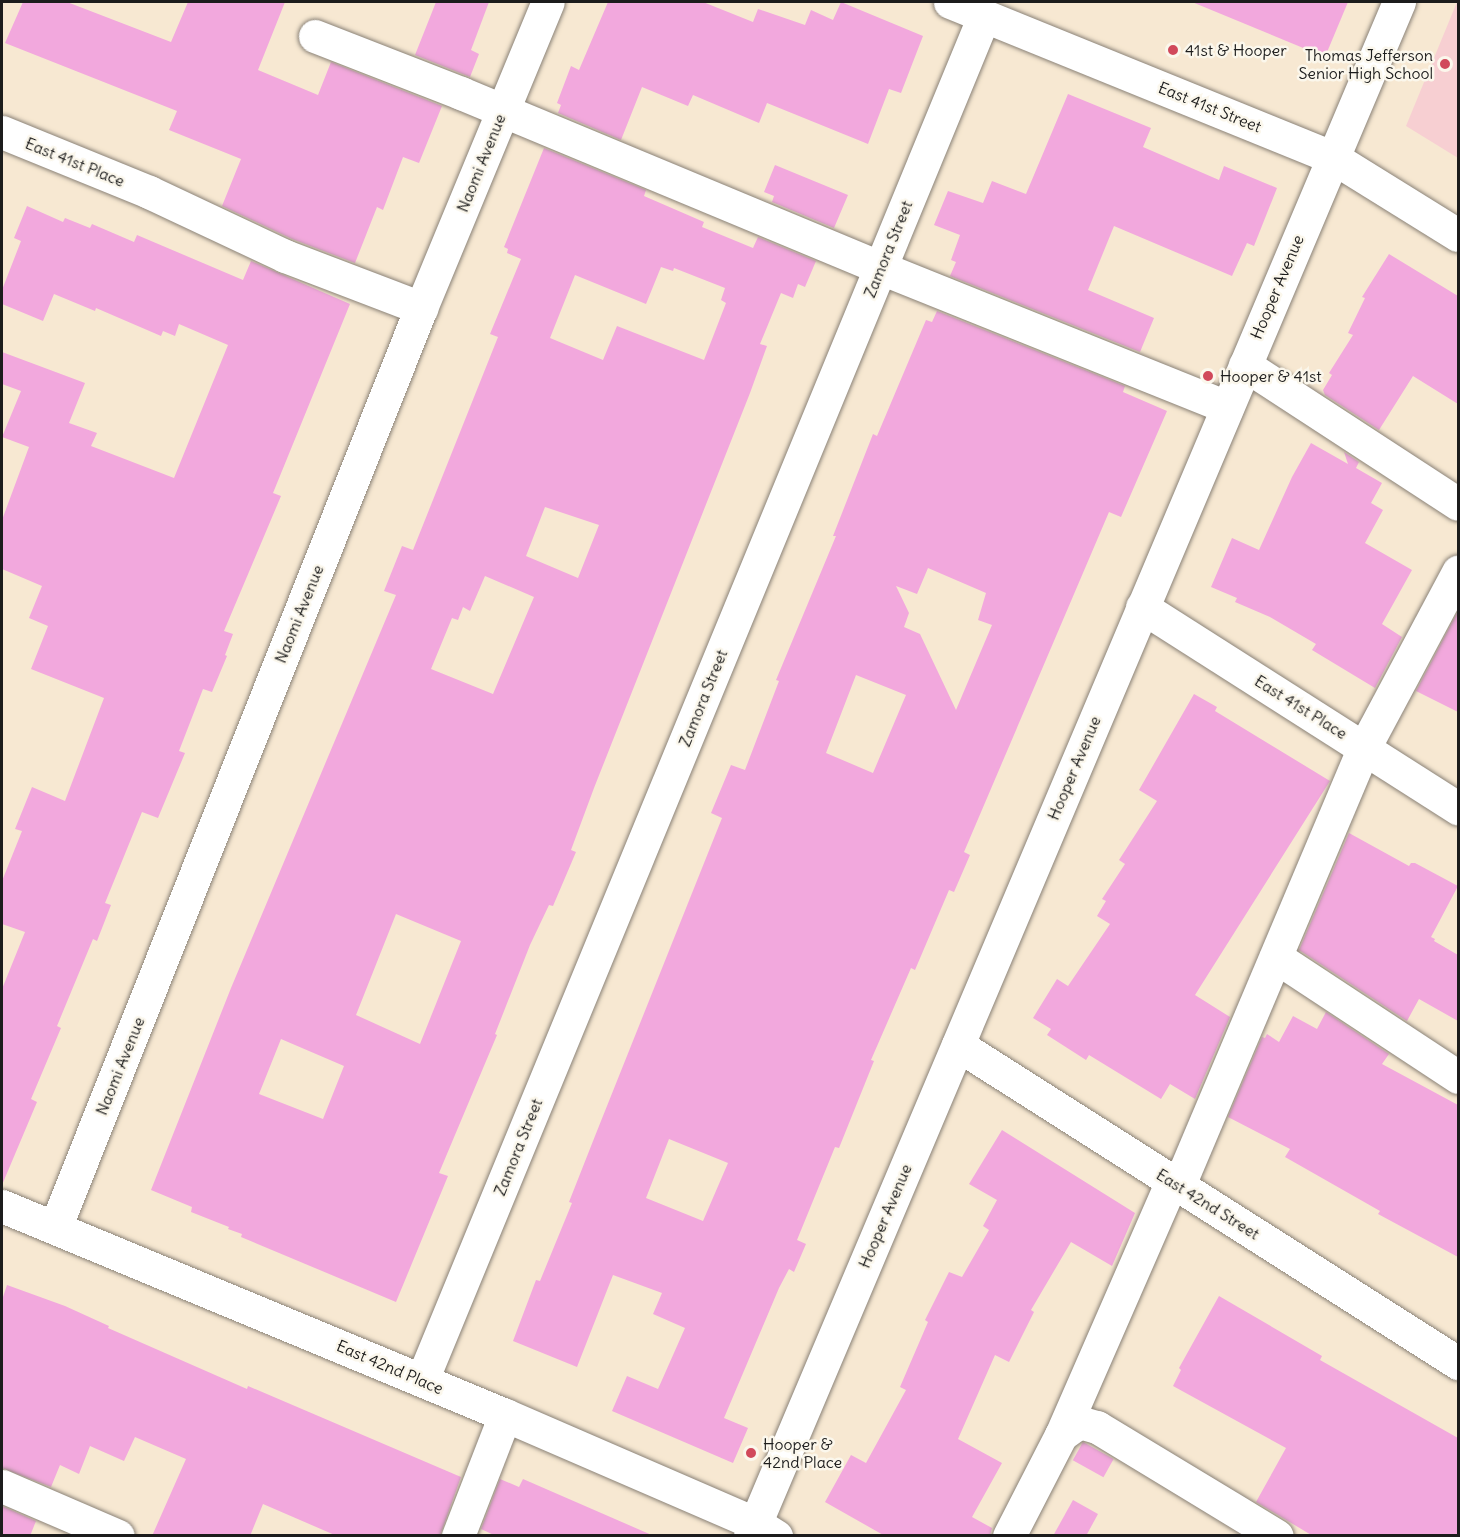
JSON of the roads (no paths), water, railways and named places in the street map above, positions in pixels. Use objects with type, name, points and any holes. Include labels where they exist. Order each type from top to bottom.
[{"type":"street","name":"Naomi Avenue","points":[[56,1228],[421,308],[548,2]]},
{"type":"street","name":"East 41st Street","points":[[950,2],[1332,157],[1458,235]]},
{"type":"street","name":"Hooper Avenue","points":[[760,1532],[958,1045],[1399,2]]},
{"type":"street","name":"Zamora Street","points":[[422,1380],[984,16]]},
{"type":"street","points":[[315,36],[1227,406]]},
{"type":"street","name":"East 41st Place","points":[[2,132],[149,192],[285,256],[421,308]]},
{"type":"street","points":[[1245,365],[1458,504]]},
{"type":"street","points":[[1009,1536],[1061,1435],[1175,1183],[1276,957],[1365,748],[1458,572]]},
{"type":"street","name":"East 41st Place","points":[[1142,607],[1458,808]]},
{"type":"street","points":[[1276,957],[1458,1077]]},
{"type":"street","name":"East 42nd Street","points":[[958,1045],[1458,1363]]},
{"type":"street","name":"East 42nd Place","points":[[2,1206],[422,1380],[760,1532]]},
{"type":"street","points":[[458,1536],[505,1416]]},
{"type":"street","points":[[1061,1435],[1079,1422],[1097,1427],[1277,1536]]},
{"type":"street","points":[[2,1486],[118,1536]]},
{"type":"place","name":"41st & Hooper","points":[[1173,50]]},
{"type":"place","name":"Thomas Jefferson Senior High School","points":[[1445,64]]},
{"type":"place","name":"Hooper & 41st","points":[[1208,376]]},
{"type":"place","name":"Hooper & 42nd Place","points":[[751,1453]]}]
